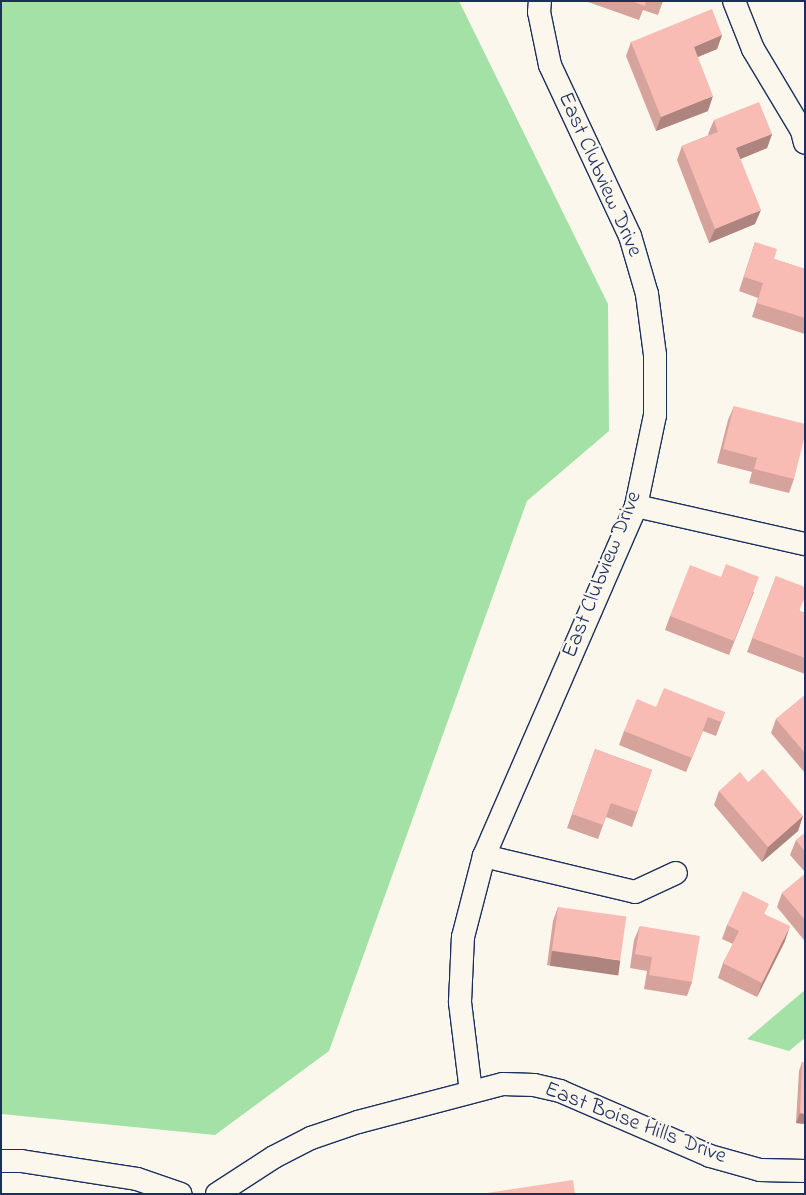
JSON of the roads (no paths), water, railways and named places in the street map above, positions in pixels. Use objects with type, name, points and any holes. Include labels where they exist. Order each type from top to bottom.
[{"type":"street","name":"East Clubview Drive","points":[[471,1092],[460,1002],[463,937],[484,856],[636,506],[655,415],[655,354],[647,294],[630,236],[550,65],[539,12],[540,1]]},
{"type":"street","points":[[734,1],[753,49],[802,131],[805,143]]},
{"type":"street","points":[[636,506],[805,544]]},
{"type":"street","points":[[484,856],[635,892],[676,873]]},
{"type":"street","name":"East Boise Hills Drive","points":[[217,1194],[274,1157],[311,1138],[358,1122],[503,1084],[543,1087],[560,1091],[710,1156],[760,1170],[805,1171]]},
{"type":"street","points":[[1,1161],[21,1161],[137,1179],[181,1194]]}]
